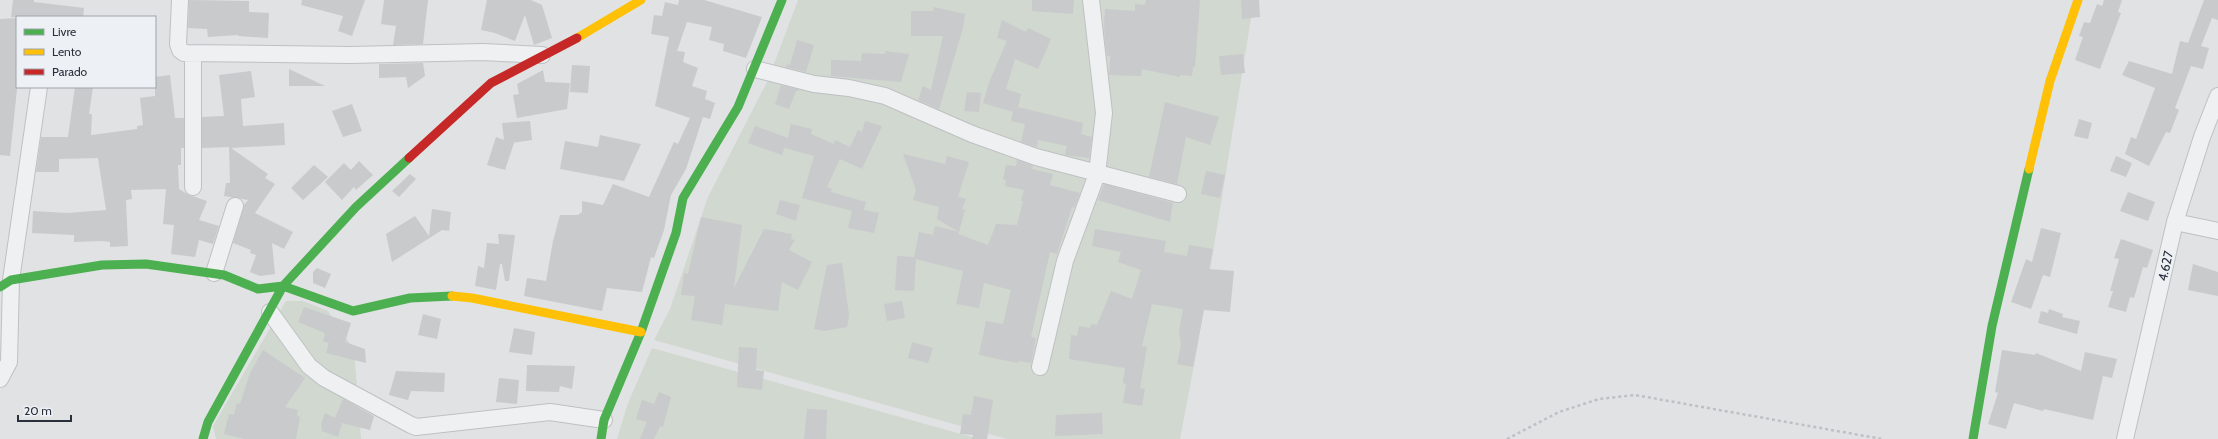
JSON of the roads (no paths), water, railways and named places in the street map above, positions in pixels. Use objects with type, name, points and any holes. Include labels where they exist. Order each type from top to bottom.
[{"type":"street","points":[[180,0],[178,44],[180,50],[184,53],[350,55],[483,52],[542,55]]},
{"type":"street","points":[[203,439],[208,422],[283,286],[356,207],[490,83],[542,55],[573,41],[641,0]]},
{"type":"street","points":[[601,439],[604,420],[641,332],[676,233],[683,198],[738,107],[755,69],[782,0]]},
{"type":"street","points":[[1040,367],[1065,261],[1097,174],[1104,113],[1091,0]]},
{"type":"street","points":[[1973,439],[1992,326],[2047,96],[2078,0]]},
{"type":"street","points":[[193,54],[193,187]]},
{"type":"street","points":[[755,69],[814,84],[849,88],[885,96],[965,131],[1021,152],[1097,174],[1178,194]]},
{"type":"street","points":[[0,379],[9,362],[6,283],[38,88]]},
{"type":"street","name":"4.627","points":[[2125,439],[2174,222],[2202,137],[2218,96]]},
{"type":"street","points":[[214,273],[235,206]]},
{"type":"street","points":[[2174,222],[2218,231]]},
{"type":"street","points":[[6,283],[122,263],[214,273],[258,289],[283,286],[353,311],[362,311],[401,299],[450,296],[472,298],[641,332]]},
{"type":"street","points":[[270,312],[309,366],[324,378],[416,427],[550,412],[604,420]]}]
